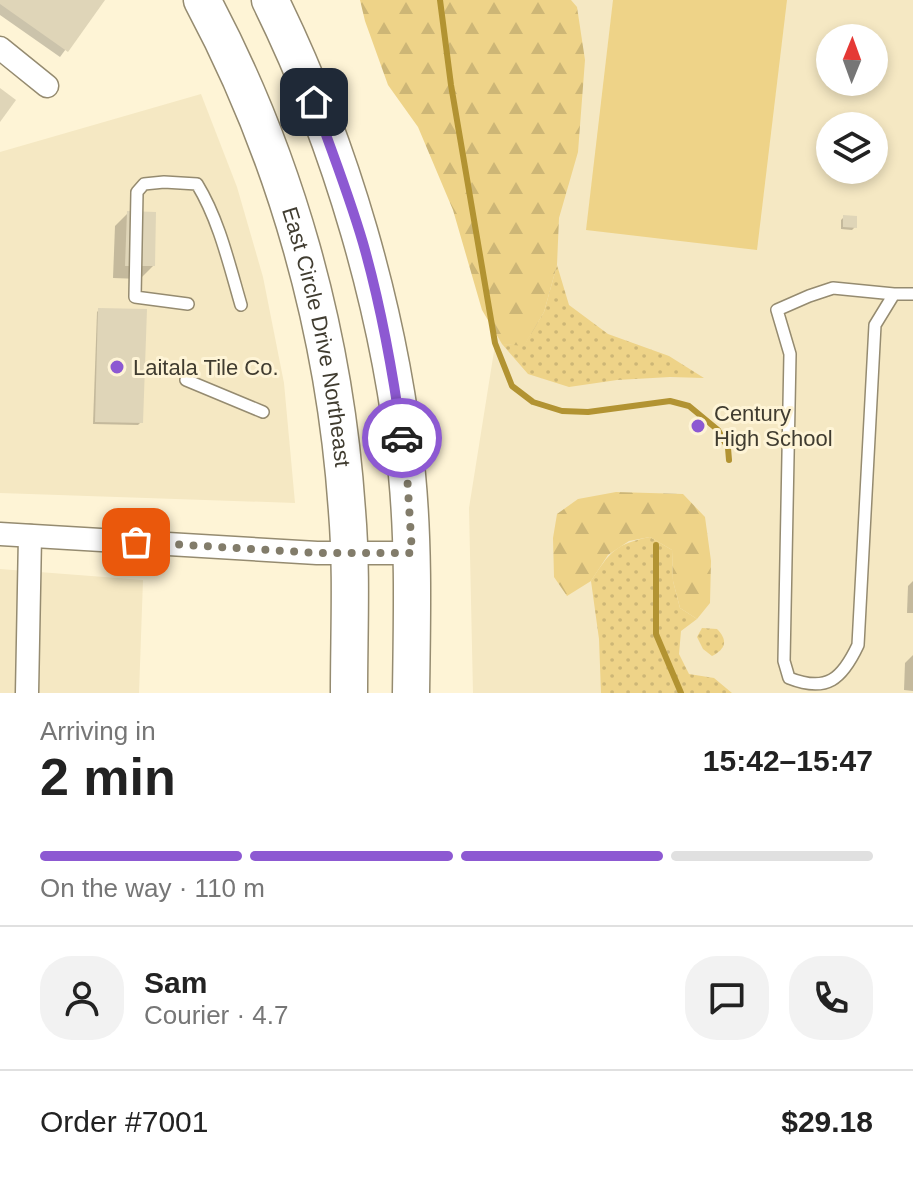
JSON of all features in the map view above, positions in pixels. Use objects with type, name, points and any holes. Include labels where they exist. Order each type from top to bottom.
[{"type":"main road","name":"East Circle Drive Northeast","points":[[202,0],[219,31],[280,178],[313,289],[344,468],[350,554],[349,693]]},
{"type":"main road","points":[[270,0],[306,79],[364,246],[396,394],[407,474],[412,553],[411,693]]},
{"type":"street","points":[[0,48],[47,86]]},
{"type":"street","points":[[0,534],[350,554],[412,553]]},
{"type":"street","points":[[27,693],[30,536]]},
{"type":"lane","points":[[188,304],[135,297],[137,192],[144,184],[197,184],[208,201],[241,305]]},
{"type":"lane","points":[[894,294],[875,325],[858,645],[837,678],[822,685],[805,685],[789,678],[784,661],[790,354],[777,310],[833,288],[913,294]]},
{"type":"lane","points":[[186,380],[263,412]]},
{"type":"shaded area","name":"Century High School","points":[[550,0],[913,0],[913,693],[473,693],[469,508]]},
{"type":"shaded area","points":[[201,94],[237,187],[263,277],[284,383],[295,503],[0,493],[0,152]]},
{"type":"shaded area","points":[[0,569],[143,580],[139,693],[0,693]]},
{"type":"green space","points":[[360,0],[571,0],[577,7],[585,60],[578,152],[559,218],[557,265],[544,312],[524,346],[502,344],[482,310],[453,210],[418,127],[388,85]]},
{"type":"green space","points":[[613,0],[787,0],[757,250],[586,230]]},
{"type":"green space","points":[[557,265],[569,305],[608,334],[669,356],[704,378],[617,380],[569,387],[528,374],[502,344],[524,345],[544,312]]},
{"type":"green space","points":[[616,492],[683,494],[705,517],[711,561],[710,603],[697,619],[680,608],[673,581],[672,550],[650,537],[629,541],[608,555],[591,581],[567,596],[554,577],[553,538],[557,514],[578,499]]},
{"type":"green space","points":[[650,537],[672,550],[673,581],[680,608],[697,619],[681,631],[679,654],[689,674],[714,678],[732,693],[601,693],[599,639],[591,581],[614,551]]},
{"type":"green space","points":[[702,628],[717,629],[723,637],[723,647],[712,656],[703,649],[697,637]]},
{"type":"building","points":[[0,0],[105,0],[68,52],[0,4]]},
{"type":"building","points":[[0,88],[16,100],[0,122]]},
{"type":"building","points":[[127,211],[156,212],[155,266],[125,266]]},
{"type":"building","points":[[843,215],[857,216],[857,228],[843,227]]},
{"type":"building","points":[[98,308],[147,309],[143,423],[95,422]]},
{"type":"waterway","points":[[440,0],[451,85],[495,343],[512,386],[533,402],[562,411],[588,412],[670,401],[689,406],[718,430],[728,448],[729,460]]},
{"type":"waterway","points":[[656,545],[656,634],[681,693]]},
{"type":"way so far","points":[[136,542],[317,553],[412,553],[402,438]]},
{"type":"place","name":"Laitala Tile Co.","points":[[117,367]]},
{"type":"place","name":"Century High School","points":[[698,426]]},
{"type":"route","points":[[314,102],[364,246],[396,394],[402,438]]}]
